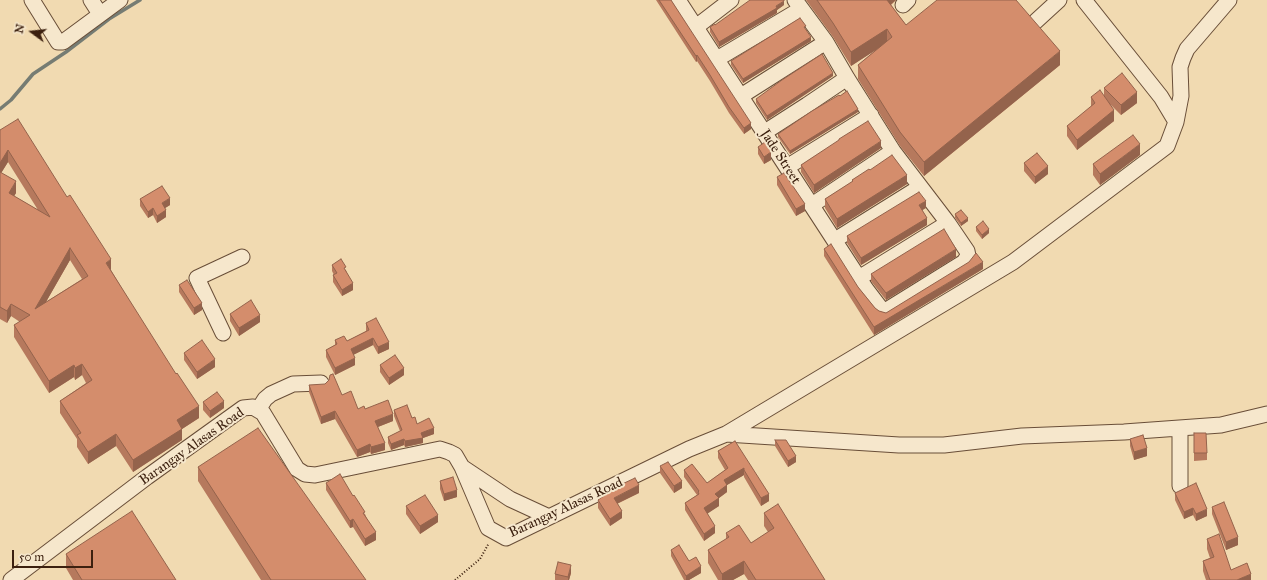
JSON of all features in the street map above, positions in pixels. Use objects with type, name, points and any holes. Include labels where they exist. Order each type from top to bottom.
[{"type":"street","points":[[32,0],[58,42],[63,42],[120,0]]},
{"type":"street","points":[[91,0],[100,14]]},
{"type":"street","name":"Jade Street","points":[[678,0],[859,278],[882,310],[885,311],[966,260],[968,256],[967,251],[948,223]]},
{"type":"street","points":[[696,26],[731,0]]},
{"type":"street","points":[[1035,22],[1059,0]]},
{"type":"street","points":[[1084,0],[1161,97],[1176,122]]},
{"type":"street","name":"Barangay Alasas Road","points":[[11,580],[147,477],[243,408],[253,407],[263,413],[297,469],[305,474],[315,475],[440,449],[455,455],[462,467],[488,528],[506,538],[689,449],[726,434],[1013,262],[1167,146],[1176,122],[1181,96],[1180,68],[1183,58],[1187,49],[1229,0]]},
{"type":"street","points":[[717,59],[798,5],[826,42],[846,78],[893,151],[948,223],[859,278]]},
{"type":"street","points":[[741,96],[826,42]]},
{"type":"street","points":[[765,132],[846,78]]},
{"type":"street","points":[[787,167],[871,115]]},
{"type":"street","points":[[812,205],[893,151]]},
{"type":"street","points":[[835,240],[920,187]]},
{"type":"street","points":[[223,333],[198,278],[242,257]]},
{"type":"street","points":[[258,410],[265,399],[271,394],[294,384],[321,383]]},
{"type":"street","points":[[726,434],[899,445],[944,445],[1022,436],[1124,432],[1221,425],[1267,414]]},
{"type":"street","points":[[1180,428],[1180,486]]},
{"type":"street","points":[[462,467],[510,499],[549,517]]},
{"type":"path","points":[[455,580],[480,559],[496,532]]},
{"type":"building","points":[[659,0],[671,0],[751,123],[744,128],[729,107],[697,55],[696,56]]},
{"type":"building","points":[[750,0],[784,1],[776,6],[777,8],[719,42],[710,27]]},
{"type":"building","points":[[817,0],[887,0],[906,25],[937,0],[1016,0],[1060,51],[924,162],[900,132],[858,65],[892,37],[887,29],[851,52]]},
{"type":"building","points":[[800,18],[811,37],[743,79],[731,61]]},
{"type":"building","points":[[822,54],[833,73],[767,116],[756,99]]},
{"type":"building","points":[[1122,73],[1137,92],[1121,105],[1104,88]]},
{"type":"building","points":[[1100,90],[1114,110],[1077,140],[1067,126],[1095,103],[1091,97]]},
{"type":"building","points":[[847,91],[858,109],[790,151],[778,134],[812,111]]},
{"type":"building","points":[[18,119],[67,197],[70,195],[111,259],[106,263],[176,374],[177,373],[199,406],[177,420],[182,429],[133,460],[116,434],[88,452],[77,435],[81,433],[60,401],[92,380],[82,364],[75,368],[74,365],[49,381],[14,325],[30,315],[11,304],[7,311],[0,307],[0,172],[16,181],[9,193],[50,217],[8,150],[0,163],[0,130]],"holes":[[[70,248],[88,276],[35,309]]]},
{"type":"building","points":[[868,121],[881,141],[814,185],[801,165]]},
{"type":"building","points":[[1133,135],[1140,144],[1100,174],[1093,164]]},
{"type":"building","points":[[765,142],[771,152],[764,157],[758,147]]},
{"type":"building","points":[[1037,153],[1048,166],[1035,177],[1024,163]]},
{"type":"building","points":[[892,155],[907,175],[837,219],[825,199]]},
{"type":"building","points":[[784,173],[805,204],[796,209],[777,177]]},
{"type":"building","points":[[162,186],[170,198],[162,203],[166,210],[157,216],[153,208],[148,212],[140,199]]},
{"type":"building","points":[[919,192],[926,201],[919,205],[927,218],[861,258],[847,236]]},
{"type":"building","points":[[961,210],[968,218],[961,223],[955,214]]},
{"type":"building","points":[[983,221],[989,229],[982,235],[976,227]]},
{"type":"building","points":[[944,229],[956,249],[886,293],[871,274]]},
{"type":"building","points":[[831,244],[858,287],[875,308],[886,313],[969,262],[976,253],[983,262],[874,327],[824,249]]},
{"type":"building","points":[[341,259],[346,267],[344,268],[353,283],[342,290],[333,275],[337,273],[332,265]]},
{"type":"building","points":[[187,280],[202,303],[194,308],[179,285]]},
{"type":"building","points":[[251,300],[260,315],[239,328],[230,314]]},
{"type":"building","points":[[376,318],[389,342],[378,347],[373,338],[351,349],[355,358],[335,368],[326,350],[337,344],[335,340],[344,336],[347,341],[369,330],[366,323]]},
{"type":"building","points":[[202,340],[215,359],[197,372],[184,353]]},
{"type":"building","points":[[395,355],[404,368],[389,378],[380,365]]},
{"type":"building","points":[[333,374],[342,395],[351,391],[358,409],[364,406],[365,409],[388,400],[393,414],[375,421],[385,443],[371,447],[370,444],[357,450],[335,411],[321,417],[309,385],[325,384],[329,380],[330,375]]},
{"type":"building","points":[[217,392],[224,401],[210,411],[203,402]]},
{"type":"building","points":[[407,405],[412,418],[415,417],[417,424],[429,418],[434,428],[421,433],[423,438],[405,441],[404,439],[391,444],[388,437],[402,430],[394,410]]},
{"type":"building","points":[[258,428],[366,580],[271,580],[198,467]]},
{"type":"building","points":[[1194,433],[1206,433],[1207,453],[1194,453]]},
{"type":"building","points":[[1143,435],[1147,448],[1134,452],[1130,439]]},
{"type":"building","points":[[775,440],[786,440],[796,456],[788,461]]},
{"type":"building","points":[[735,441],[769,494],[761,498],[744,468],[724,480],[727,485],[715,494],[719,498],[704,508],[715,526],[704,534],[685,503],[699,494],[699,491],[684,470],[692,464],[707,483],[728,468],[718,451]]},
{"type":"building","points":[[668,462],[682,481],[674,486],[660,466]]},
{"type":"building","points":[[340,474],[353,496],[354,495],[365,512],[363,513],[376,532],[365,539],[353,519],[350,521],[326,483]]},
{"type":"building","points":[[453,477],[457,490],[444,494],[440,481]]},
{"type":"building","points":[[635,478],[639,485],[614,498],[622,511],[610,519],[598,500],[618,486]]},
{"type":"building","points":[[1196,483],[1207,509],[1196,514],[1193,508],[1184,512],[1175,493]]},
{"type":"building","points":[[425,495],[438,515],[420,526],[406,506]]},
{"type":"building","points":[[1224,502],[1238,537],[1226,542],[1212,507]]},
{"type":"building","points":[[778,504],[825,580],[756,580],[744,561],[722,574],[708,550],[729,537],[726,533],[739,525],[751,543],[774,528],[764,513]]},
{"type":"building","points":[[132,511],[176,580],[82,580],[66,554]]},
{"type":"building","points":[[1219,534],[1231,570],[1247,563],[1251,574],[1237,580],[1210,580],[1203,561],[1214,557],[1207,539]]},
{"type":"building","points":[[679,545],[689,561],[696,557],[701,566],[686,576],[671,550]]},
{"type":"building","points":[[558,562],[571,565],[568,577],[555,574]]},
{"type":"waterway","points":[[0,109],[11,100],[33,74],[66,52],[109,19],[140,0]]}]
